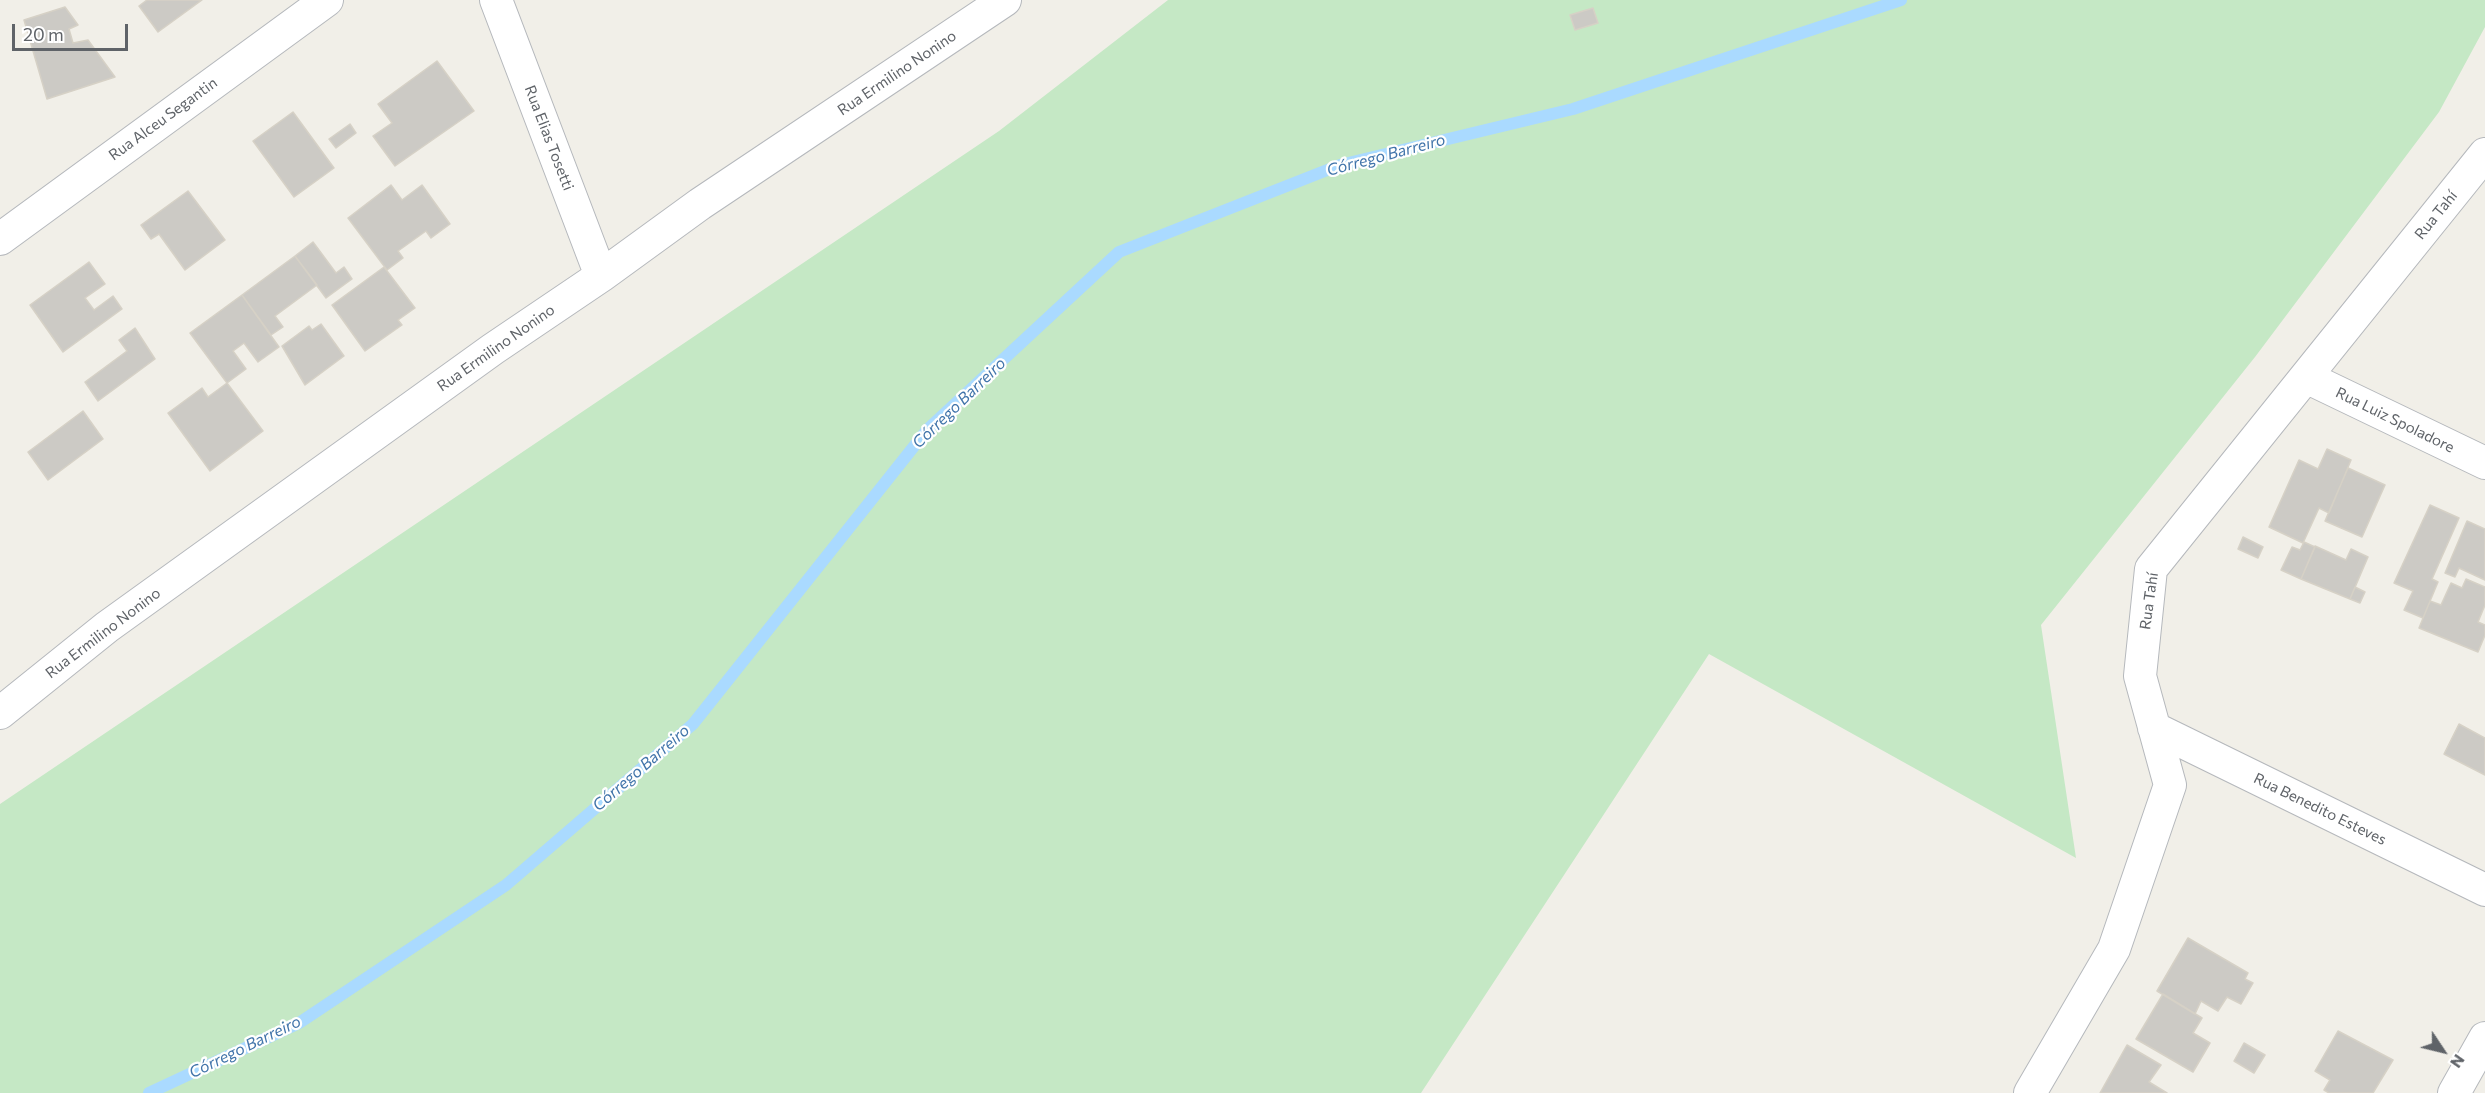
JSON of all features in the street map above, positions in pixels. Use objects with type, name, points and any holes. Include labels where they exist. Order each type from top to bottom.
[{"type":"street","name":"Rua Alceu Segantin","points":[[0,239],[327,0]]},
{"type":"street","name":"Rua Elias Tosetti","points":[[496,0],[601,276]]},
{"type":"street","name":"Rua Ermilino Nonino","points":[[0,713],[107,627],[494,349],[601,276],[700,204],[1005,0]]},
{"type":"street","name":"Rua Tahí","points":[[2030,1093],[2114,949],[2170,785],[2140,676],[2151,569],[2485,154]]},
{"type":"street","name":"Rua Luiz Spoladore","points":[[2306,377],[2485,463]]},
{"type":"street","name":"Rua Benedito Esteves","points":[[2154,728],[2485,890]]},
{"type":"street","points":[[2454,1093],[2485,1038]]},
{"type":"green space","points":[[1168,0],[2485,0],[2485,27],[2439,112],[2255,357],[2041,625],[2076,858],[1709,654],[1421,1093],[0,1093],[0,804],[999,131]]},
{"type":"building","points":[[147,0],[202,0],[158,32],[139,6]]},
{"type":"building","points":[[65,7],[78,25],[69,29],[73,43],[88,40],[115,77],[47,99],[24,20]]},
{"type":"building","points":[[1593,8],[1598,23],[1575,30],[1570,15]]},
{"type":"building","points":[[437,61],[474,111],[395,166],[373,136],[392,123],[378,104]]},
{"type":"building","points":[[293,112],[334,168],[294,197],[253,141]]},
{"type":"building","points":[[350,124],[356,133],[336,148],[329,139]]},
{"type":"building","points":[[391,185],[402,200],[422,185],[450,224],[431,238],[426,231],[398,251],[403,258],[387,270],[348,218]]},
{"type":"building","points":[[188,191],[225,240],[185,270],[159,234],[151,239],[141,225]]},
{"type":"building","points":[[313,242],[336,273],[344,267],[352,279],[326,298],[295,256]]},
{"type":"building","points":[[295,256],[317,285],[275,316],[283,327],[271,335],[242,295]]},
{"type":"building","points":[[89,262],[105,284],[85,298],[94,310],[113,296],[122,309],[63,352],[30,305]]},
{"type":"building","points":[[384,267],[415,308],[398,320],[402,325],[365,351],[332,305]]},
{"type":"building","points":[[242,295],[279,347],[258,362],[244,343],[233,351],[246,369],[227,383],[190,333]]},
{"type":"building","points":[[321,324],[344,356],[305,385],[282,346],[309,326],[312,330]]},
{"type":"building","points":[[135,328],[155,359],[98,401],[85,382],[127,351],[119,340]]},
{"type":"building","points":[[227,383],[263,431],[210,471],[168,413],[202,388],[208,397]]},
{"type":"building","points":[[83,411],[103,439],[48,480],[28,452]]},
{"type":"building","points":[[2327,449],[2351,460],[2329,513],[2319,508],[2303,543],[2269,527],[2299,460],[2318,469]]},
{"type":"building","points":[[2348,468],[2385,485],[2362,537],[2325,521]]},
{"type":"building","points":[[2430,505],[2459,518],[2432,579],[2438,582],[2423,618],[2404,610],[2413,591],[2394,583]]},
{"type":"building","points":[[2467,521],[2485,529],[2485,580],[2459,568],[2455,577],[2445,573]]},
{"type":"building","points":[[2243,537],[2263,547],[2258,558],[2238,549]]},
{"type":"building","points":[[2304,542],[2315,547],[2301,579],[2281,570],[2292,547],[2300,550]]},
{"type":"building","points":[[2315,546],[2346,560],[2351,549],[2368,557],[2350,599],[2301,579]]},
{"type":"building","points":[[2466,579],[2485,587],[2485,605],[2478,622],[2485,625],[2485,635],[2478,652],[2419,628],[2430,601],[2441,605],[2451,583],[2462,588]]},
{"type":"building","points":[[2355,587],[2365,592],[2360,603],[2350,599]]},
{"type":"building","points":[[2459,724],[2485,738],[2485,775],[2444,754]]},
{"type":"building","points":[[2188,938],[2248,973],[2245,979],[2253,983],[2241,1004],[2227,997],[2218,1011],[2201,1001],[2195,1014],[2157,991]]},
{"type":"building","points":[[2163,994],[2202,1018],[2193,1033],[2210,1043],[2193,1072],[2136,1039]]},
{"type":"building","points":[[2338,1031],[2393,1060],[2373,1093],[2329,1093],[2324,1090],[2330,1080],[2315,1071]]},
{"type":"building","points":[[2244,1043],[2265,1055],[2254,1073],[2234,1061]]},
{"type":"building","points":[[2127,1045],[2161,1065],[2149,1082],[2167,1093],[2100,1093]]},
{"type":"waterway","name":"Córrego Barreiro","points":[[149,1093],[299,1023],[506,885],[693,724],[927,430],[1119,252],[1340,165],[1573,109],[1901,0]]}]
